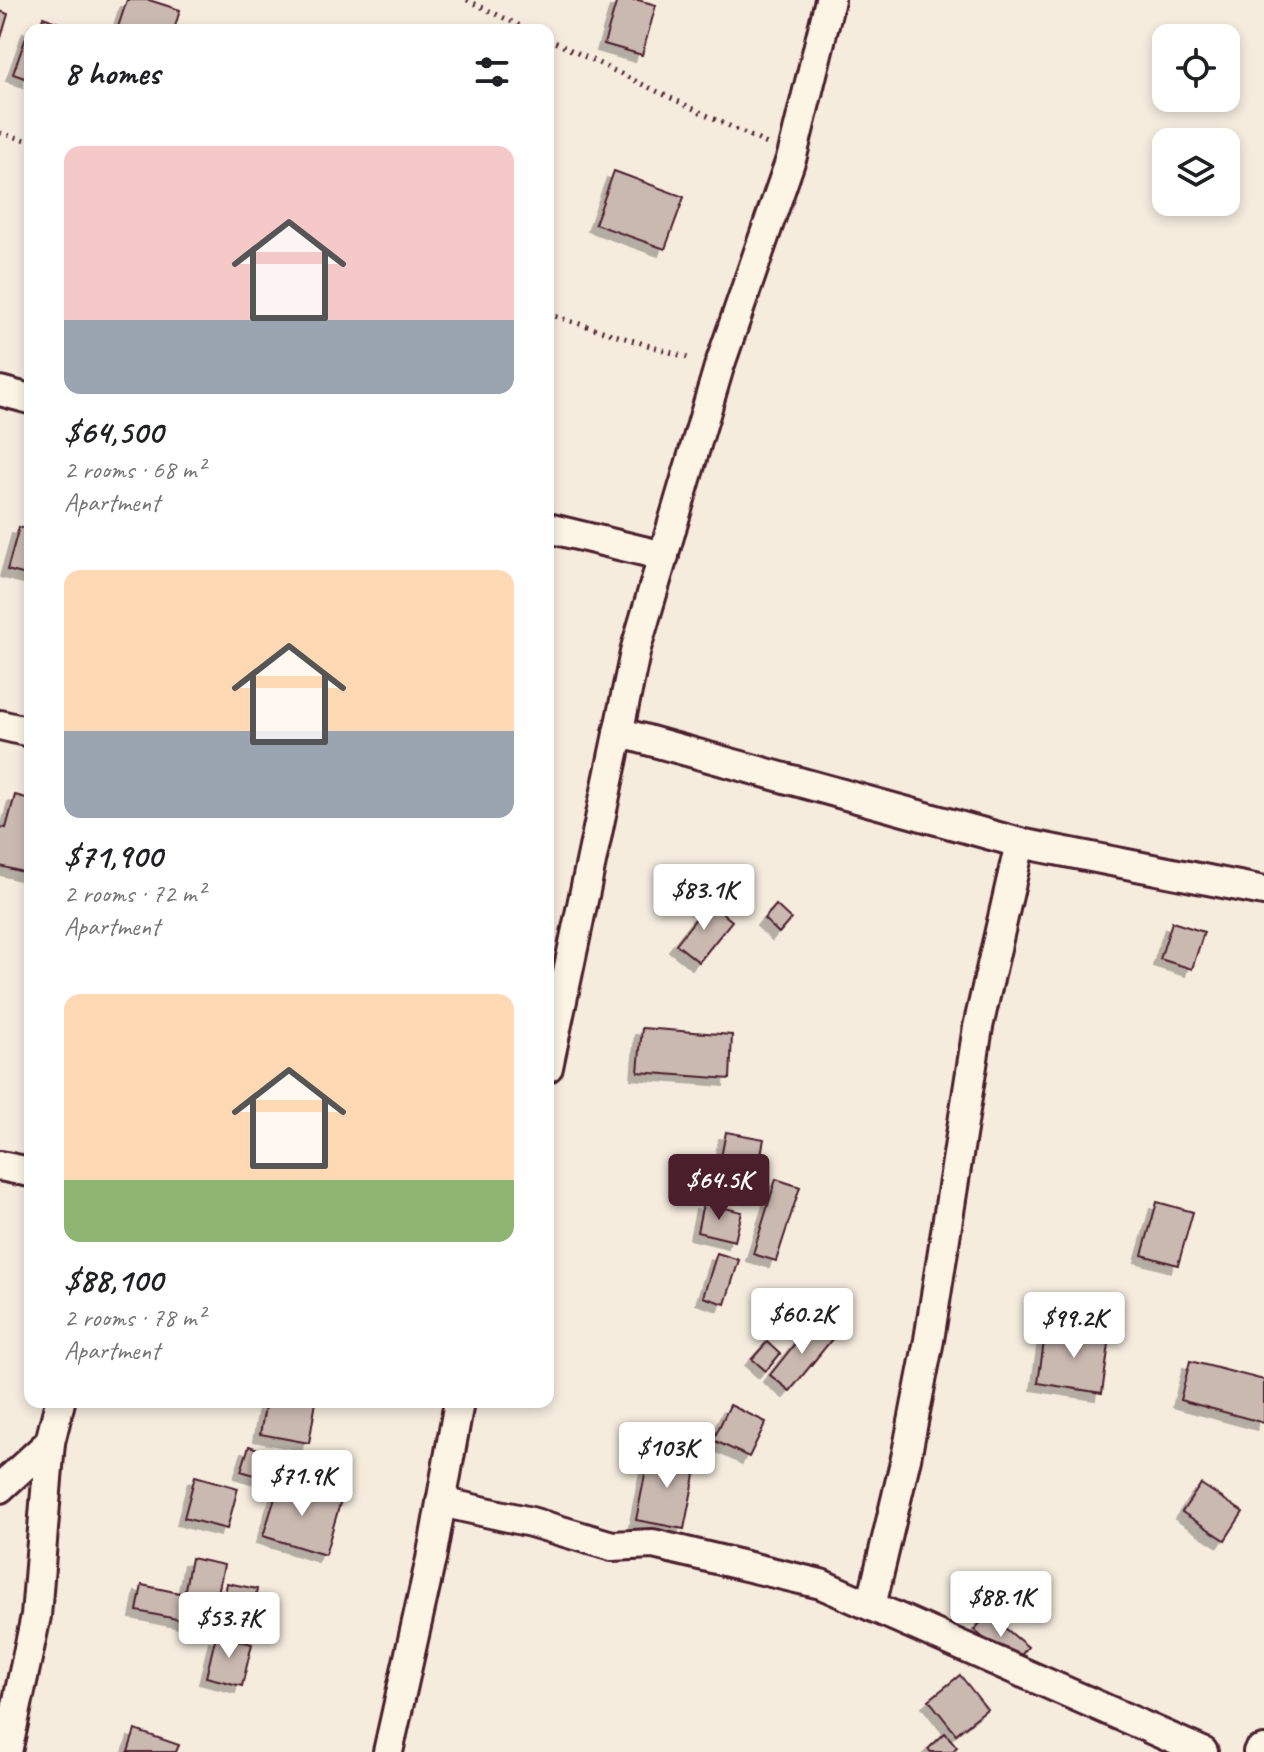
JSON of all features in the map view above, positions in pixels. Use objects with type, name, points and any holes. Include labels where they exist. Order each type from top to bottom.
[{"type":"street","points":[[554,1038],[636,648],[719,367],[792,156],[830,0]]},
{"type":"street","points":[[0,391],[24,397]]},
{"type":"street","points":[[554,529],[664,556]]},
{"type":"street","points":[[0,725],[24,731]]},
{"type":"street","points":[[618,732],[1020,843],[1264,891]]},
{"type":"street","points":[[871,1606],[906,1458],[929,1340],[978,1027],[1020,843]]},
{"type":"street","points":[[0,1166],[24,1171]]},
{"type":"street","points":[[7,1752],[36,1616],[50,1442],[58,1408]]},
{"type":"street","points":[[388,1752],[431,1559],[458,1408]]},
{"type":"street","points":[[0,1488],[50,1442]]},
{"type":"street","points":[[441,1502],[531,1522],[612,1546],[653,1544],[821,1584],[1203,1752]]},
{"type":"street","points":[[1258,1752],[1264,1750]]},
{"type":"path","points":[[467,0],[517,24]]},
{"type":"path","points":[[554,42],[792,156]]},
{"type":"path","points":[[0,133],[24,139]]},
{"type":"path","points":[[554,316],[719,367]]},
{"type":"building","points":[[127,0],[149,0],[180,10],[176,24],[119,24]]},
{"type":"building","points":[[617,0],[638,0],[656,5],[642,55],[604,44]]},
{"type":"building","points":[[0,11],[8,14],[0,41]]},
{"type":"building","points":[[43,17],[61,24],[40,24]]},
{"type":"building","points":[[24,43],[24,78],[13,74]]},
{"type":"building","points":[[614,171],[684,197],[665,249],[595,224]]},
{"type":"building","points":[[19,527],[24,528],[24,574],[7,570]]},
{"type":"building","points":[[15,795],[24,797],[24,872],[0,866],[0,827],[6,828]]},
{"type":"building","points":[[709,902],[732,921],[699,962],[676,944]]},
{"type":"building","points":[[776,905],[791,919],[779,933],[764,919]]},
{"type":"building","points":[[1172,922],[1204,932],[1192,969],[1160,959]]},
{"type":"building","points":[[642,1028],[732,1035],[730,1079],[638,1072]]},
{"type":"building","points":[[726,1132],[764,1139],[753,1196],[715,1188]]},
{"type":"building","points":[[776,1179],[800,1187],[776,1261],[753,1254]]},
{"type":"building","points":[[1157,1202],[1193,1212],[1178,1265],[1142,1255]]},
{"type":"building","points":[[703,1203],[742,1212],[735,1241],[697,1232]]},
{"type":"building","points":[[717,1253],[739,1260],[725,1304],[703,1297]]},
{"type":"building","points":[[813,1321],[833,1338],[790,1391],[770,1375]]},
{"type":"building","points":[[1046,1328],[1110,1337],[1102,1393],[1038,1383]]},
{"type":"building","points":[[767,1342],[780,1354],[766,1371],[752,1359]]},
{"type":"building","points":[[1190,1361],[1264,1380],[1264,1423],[1180,1400]]},
{"type":"building","points":[[730,1405],[766,1422],[749,1457],[713,1440]]},
{"type":"building","points":[[265,1408],[315,1408],[309,1443],[260,1434]]},
{"type":"building","points":[[249,1446],[279,1456],[271,1480],[241,1471]]},
{"type":"building","points":[[650,1450],[698,1460],[684,1529],[636,1520]]},
{"type":"building","points":[[195,1476],[238,1488],[227,1529],[184,1518]]},
{"type":"building","points":[[280,1482],[341,1500],[325,1555],[263,1536]]},
{"type":"building","points":[[1201,1484],[1243,1512],[1225,1540],[1182,1512]]},
{"type":"building","points":[[191,1558],[224,1565],[211,1626],[137,1611],[142,1585],[184,1594]]},
{"type":"building","points":[[227,1583],[257,1589],[250,1627],[220,1622]]},
{"type":"building","points":[[988,1614],[1028,1647],[1014,1664],[974,1630]]},
{"type":"building","points":[[216,1635],[252,1644],[242,1686],[206,1677]]},
{"type":"building","points":[[960,1675],[987,1709],[956,1734],[929,1700]]},
{"type":"building","points":[[135,1730],[179,1745],[176,1752],[128,1752]]},
{"type":"building","points":[[945,1733],[957,1747],[952,1752],[931,1752],[928,1749]]}]
